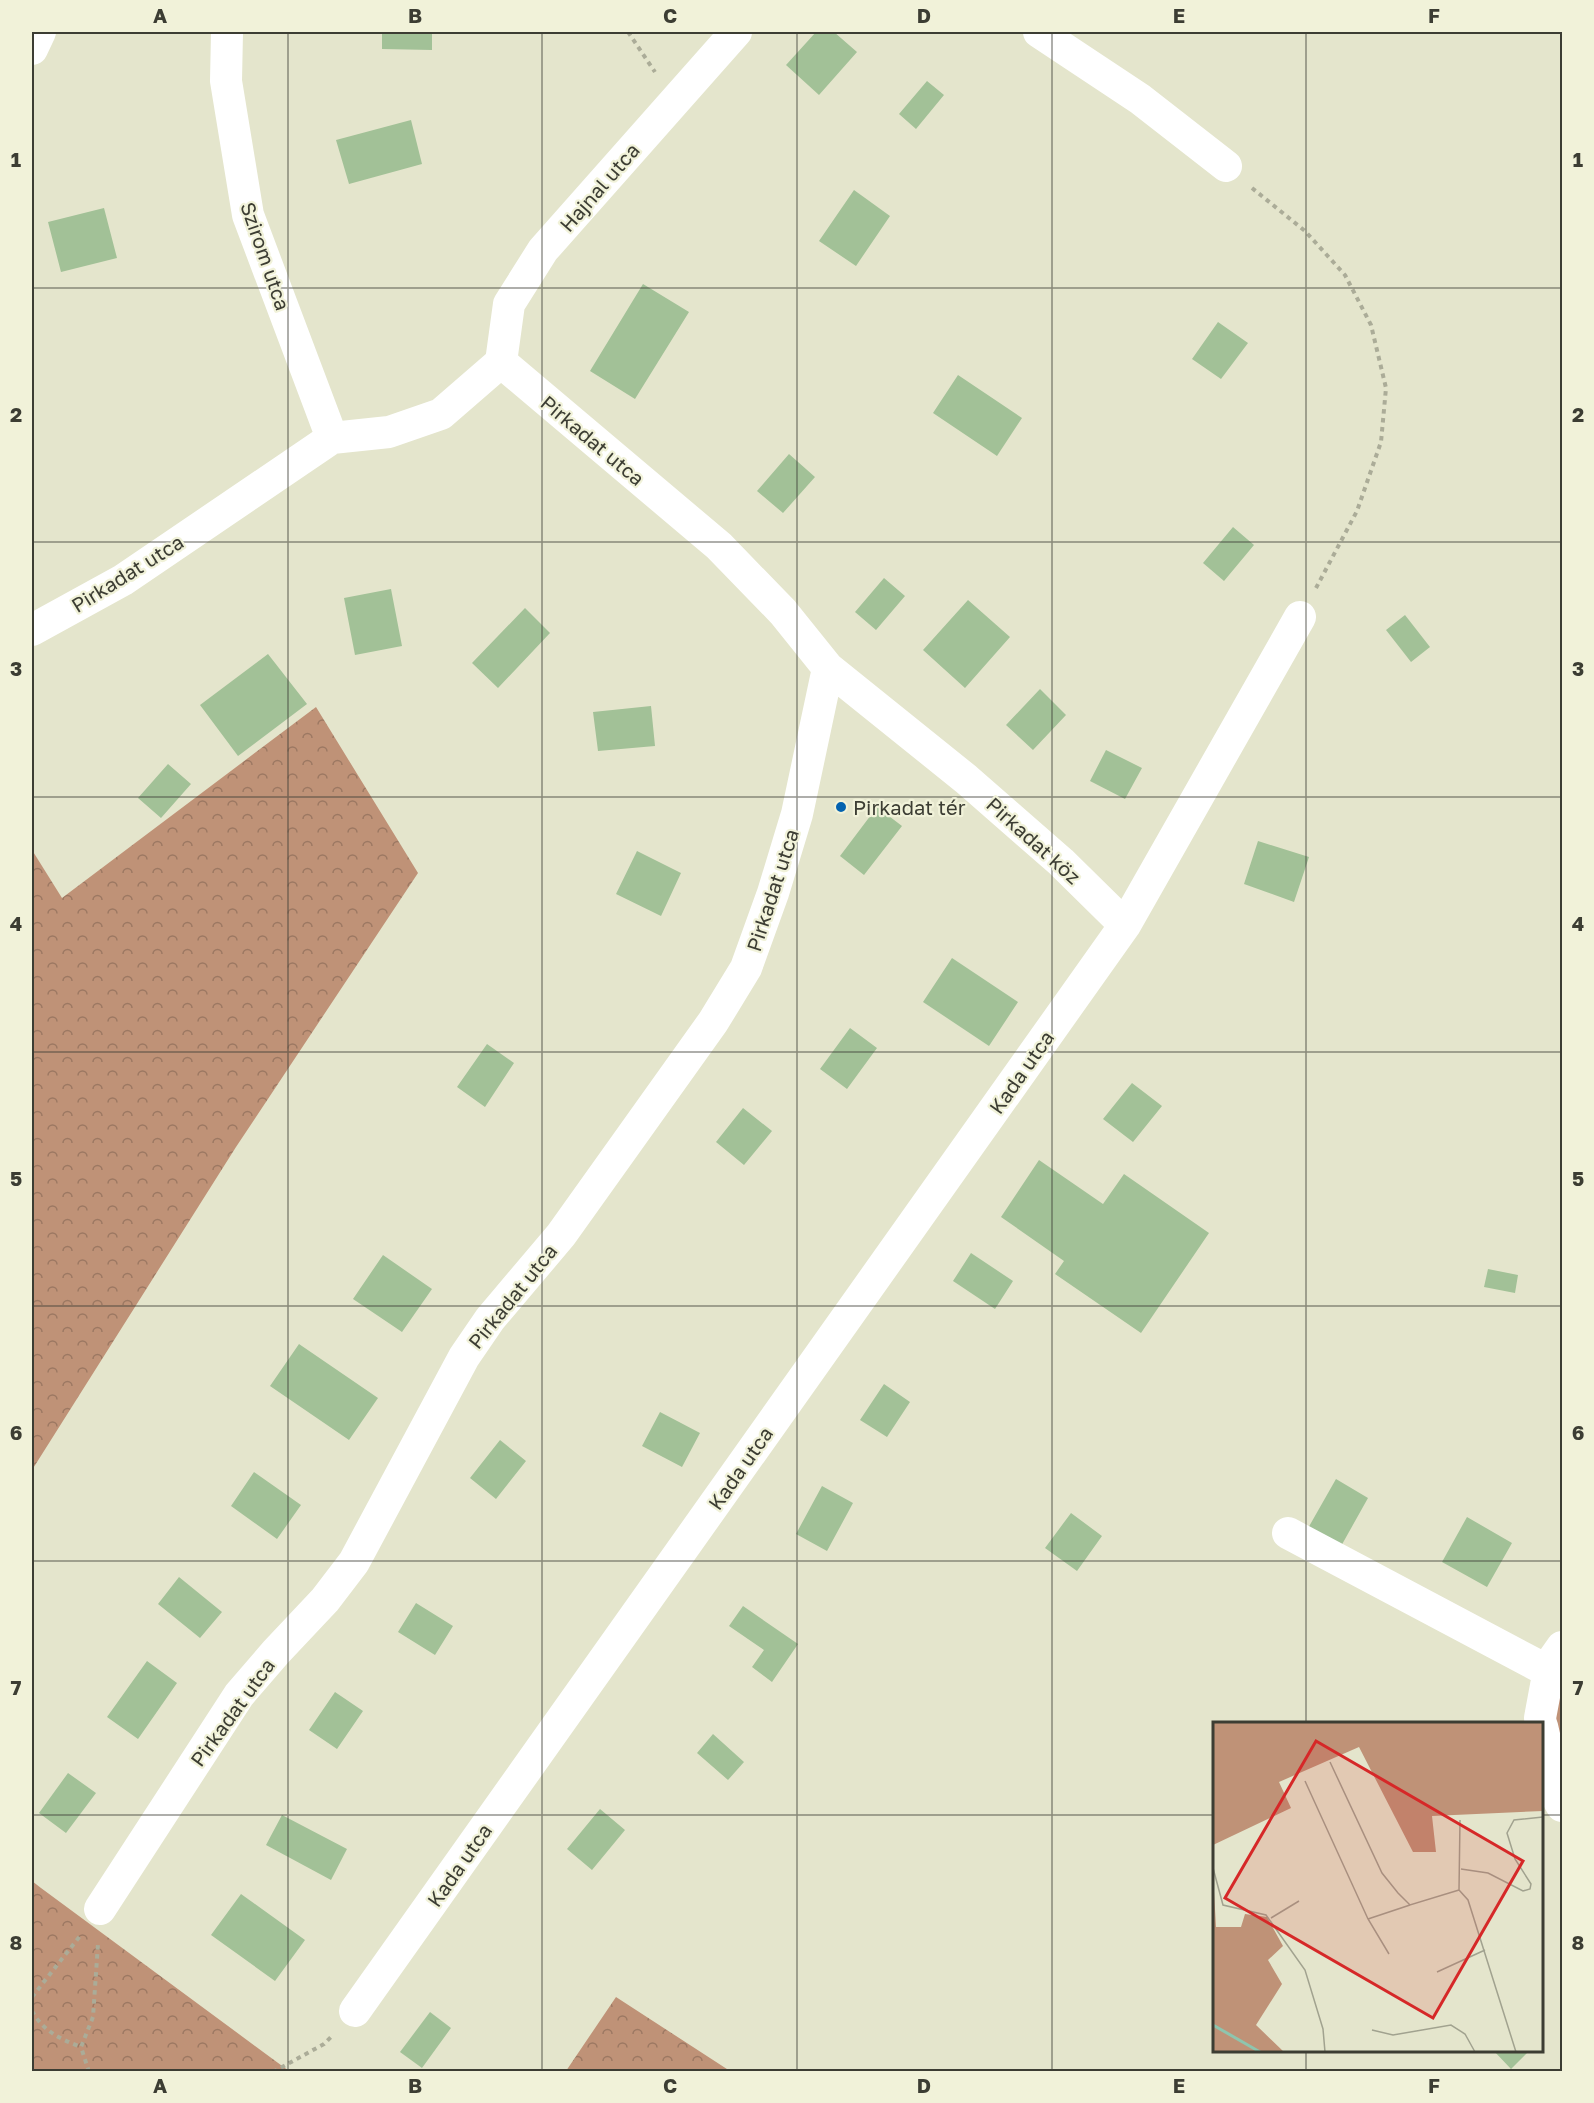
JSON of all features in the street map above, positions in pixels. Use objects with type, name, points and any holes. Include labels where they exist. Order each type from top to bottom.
[{"type":"street","points":[[32,49],[40,32]]},
{"type":"street","name":"Szirom utca","points":[[227,32],[226,81],[248,215],[332,438]]},
{"type":"street","name":"Hajnal utca","points":[[501,362],[509,304],[543,250],[736,32]]},
{"type":"street","points":[[1039,32],[1140,99],[1226,166]]},
{"type":"street","name":"Pirkadat utca","points":[[32,630],[123,580],[332,438],[389,432],[441,414],[501,362],[719,546],[783,612],[828,668],[797,814],[773,893],[746,968],[713,1022],[561,1235],[483,1328],[464,1357],[354,1562],[325,1600],[239,1695],[100,1909]]},
{"type":"street","name":"Kada utca","points":[[355,2012],[1125,926],[1300,617]]},
{"type":"street","name":"Pirkadat köz","points":[[828,668],[984,794],[1061,862],[1125,926]]},
{"type":"street","points":[[1288,1533],[1556,1659],[1541,1722]]},
{"type":"street","points":[[1543,1733],[1559,1800],[1563,1806]]},
{"type":"path","points":[[628,32],[652,69],[680,95]]},
{"type":"path","points":[[1226,166],[1305,231],[1345,275],[1371,325],[1386,388],[1381,442],[1357,511],[1300,617]]},
{"type":"path","points":[[32,1997],[100,1909]]},
{"type":"path","points":[[89,2072],[81,2047],[93,2017],[100,1909]]},
{"type":"path","points":[[32,2011],[38,2022],[55,2037],[81,2047]]},
{"type":"path","points":[[273,2072],[324,2044]]},
{"type":"green space","points":[[316,707],[418,873],[236,1147],[32,1470],[32,850],[62,898]]},
{"type":"green space","points":[[1562,1682],[1562,1749],[1550,1703]]},
{"type":"green space","points":[[32,1881],[41,1888],[289,2071],[32,2071]]},
{"type":"green space","points":[[616,1997],[730,2071],[566,2071]]},
{"type":"building","points":[[382,32],[432,32],[432,50],[382,49]]},
{"type":"building","points":[[816,32],[834,32],[857,52],[819,95],[786,65]]},
{"type":"building","points":[[927,81],[944,95],[916,129],[899,114]]},
{"type":"building","points":[[411,120],[422,164],[349,184],[336,140]]},
{"type":"building","points":[[854,190],[890,216],[856,266],[819,241]]},
{"type":"building","points":[[104,208],[117,258],[61,272],[48,222]]},
{"type":"building","points":[[643,284],[689,312],[635,399],[590,371]]},
{"type":"building","points":[[1218,322],[1248,343],[1221,379],[1192,359]]},
{"type":"building","points":[[958,375],[1022,418],[997,456],[933,413]]},
{"type":"building","points":[[789,454],[815,477],[783,513],[757,491]]},
{"type":"building","points":[[1233,527],[1254,545],[1224,581],[1203,563]]},
{"type":"building","points":[[884,578],[905,596],[876,630],[855,612]]},
{"type":"building","points":[[391,589],[402,646],[355,655],[344,598]]},
{"type":"building","points":[[968,600],[1010,637],[965,688],[923,650]]},
{"type":"building","points":[[525,608],[550,633],[498,688],[472,663]]},
{"type":"building","points":[[1405,615],[1430,647],[1411,662],[1386,630]]},
{"type":"building","points":[[268,654],[307,704],[238,756],[200,705]]},
{"type":"building","points":[[1040,689],[1066,715],[1033,750],[1006,725]]},
{"type":"building","points":[[651,706],[655,746],[598,751],[593,712]]},
{"type":"building","points":[[1106,750],[1142,768],[1125,799],[1090,781]]},
{"type":"building","points":[[168,764],[191,784],[161,818],[138,798]]},
{"type":"building","points":[[877,807],[902,826],[864,875],[840,856]]},
{"type":"building","points":[[1258,841],[1309,857],[1294,902],[1244,884]]},
{"type":"building","points":[[637,851],[681,873],[661,916],[616,894]]},
{"type":"building","points":[[952,958],[1018,1002],[989,1046],[923,1002]]},
{"type":"building","points":[[850,1028],[877,1048],[847,1089],[820,1069]]},
{"type":"building","points":[[487,1044],[514,1063],[485,1107],[457,1087]]},
{"type":"building","points":[[1132,1083],[1162,1106],[1133,1142],[1103,1119]]},
{"type":"building","points":[[743,1108],[772,1131],[744,1165],[716,1142]]},
{"type":"building","points":[[1039,1160],[1103,1204],[1124,1174],[1209,1233],[1141,1333],[1055,1274],[1064,1261],[1001,1217]]},
{"type":"building","points":[[971,1253],[1013,1281],[995,1309],[953,1281]]},
{"type":"building","points":[[383,1255],[432,1289],[402,1332],[353,1299]]},
{"type":"building","points":[[1488,1269],[1518,1275],[1515,1293],[1484,1287]]},
{"type":"building","points":[[299,1344],[378,1398],[349,1440],[270,1386]]},
{"type":"building","points":[[884,1384],[910,1402],[887,1437],[860,1420]]},
{"type":"building","points":[[660,1412],[700,1433],[682,1467],[642,1446]]},
{"type":"building","points":[[500,1440],[526,1461],[496,1499],[470,1478]]},
{"type":"building","points":[[254,1472],[301,1505],[277,1539],[231,1506]]},
{"type":"building","points":[[1336,1479],[1368,1498],[1340,1548],[1307,1530]]},
{"type":"building","points":[[822,1486],[853,1503],[827,1551],[796,1534]]},
{"type":"building","points":[[1071,1513],[1102,1536],[1077,1571],[1045,1548]]},
{"type":"building","points":[[1467,1517],[1512,1543],[1487,1587],[1442,1562]]},
{"type":"building","points":[[179,1577],[222,1612],[200,1638],[158,1604]]},
{"type":"building","points":[[416,1603],[453,1626],[435,1655],[398,1632]]},
{"type":"building","points":[[743,1606],[798,1644],[772,1682],[752,1667],[764,1650],[729,1626]]},
{"type":"building","points":[[147,1661],[177,1683],[138,1739],[107,1717]]},
{"type":"building","points":[[335,1692],[363,1711],[337,1749],[309,1730]]},
{"type":"building","points":[[713,1734],[744,1762],[728,1780],[697,1753]]},
{"type":"building","points":[[68,1773],[96,1793],[66,1833],[39,1813]]},
{"type":"building","points":[[600,1809],[625,1830],[592,1870],[567,1849]]},
{"type":"building","points":[[282,1815],[347,1849],[331,1880],[266,1845]]},
{"type":"building","points":[[241,1894],[305,1940],[275,1981],[211,1935]]},
{"type":"building","points":[[430,2012],[451,2028],[422,2068],[400,2052]]},
{"type":"building","points":[[1495,2052],[1528,2052],[1511,2069]]},
{"type":"place","name":"Pirkadat tér","points":[[841,807]]}]
